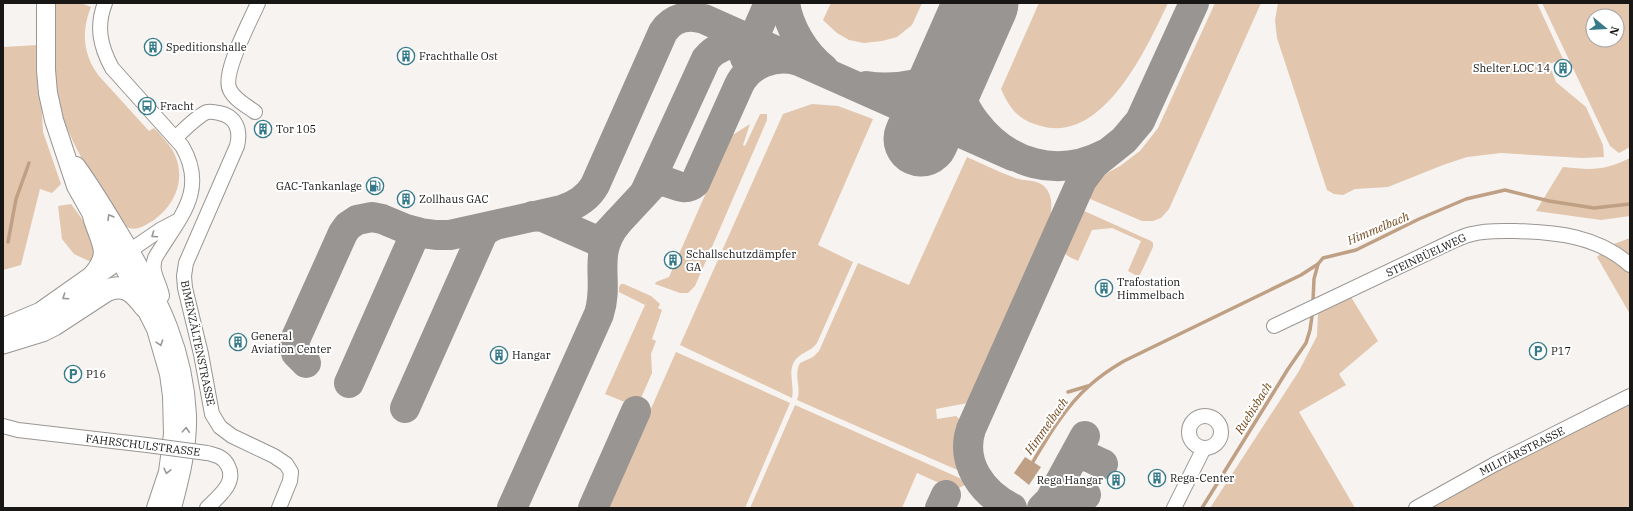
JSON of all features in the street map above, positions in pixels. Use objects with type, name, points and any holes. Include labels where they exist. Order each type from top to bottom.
[{"type":"highway","points":[[89,280],[100,268],[105,255],[104,245],[94,218]]},
{"type":"highway","points":[[3,329],[41,313],[89,280],[128,260]]},
{"type":"highway","points":[[88,303],[102,284],[128,260]]},
{"type":"highway","points":[[3,343],[42,331],[54,325],[110,289],[123,288],[135,294],[154,310]]},
{"type":"main road","points":[[46,3],[48,93],[54,120],[76,186],[94,218],[106,235],[128,260]]},
{"type":"main road","points":[[65,150],[97,196],[154,310],[171,331],[181,371],[187,416],[186,441],[182,468],[172,508]]},
{"type":"main road","points":[[154,310],[156,329],[169,374],[172,396],[173,434],[168,472],[156,508]]},
{"type":"street","points":[[105,3],[99,26],[100,41],[105,55],[115,71],[175,138],[186,154],[192,172],[190,201],[154,258],[153,269],[161,291],[154,310]]},
{"type":"street","points":[[255,112],[232,94],[227,80],[232,63],[258,3]]},
{"type":"street","name":"BIMENZÄLTENSTRASSE","points":[[175,138],[203,114],[211,112],[229,116],[235,122],[237,127],[239,137],[237,146],[186,263],[184,280],[201,354],[212,414],[220,427],[232,436],[274,456],[286,464],[291,472],[290,481],[279,508]]},
{"type":"street","points":[[128,260],[160,230],[179,220]]},
{"type":"street","name":"STEINBÜELWEG","points":[[1274,326],[1455,240],[1486,231],[1542,232],[1571,236],[1601,245],[1630,264]]},
{"type":"street","points":[[128,260],[165,241]]},
{"type":"street","name":"MILITÄRSTRASSE","points":[[1416,508],[1495,464],[1630,396]]},
{"type":"street","name":"FAHRSCHULSTRASSE","points":[[3,426],[18,430],[218,455],[228,463],[231,476],[226,489],[207,508]]},
{"type":"street","points":[[1174,508],[1204,448]]},
{"type":"shaded area","points":[[53,3],[81,3],[91,7],[86,25],[85,43],[94,68],[99,76],[149,131],[154,128],[162,136],[173,151],[177,161],[179,180],[173,198],[162,214],[142,227],[135,229],[129,228],[120,222],[116,217],[108,206],[76,147],[64,120],[55,77]]},
{"type":"shaded area","points":[[831,3],[922,3],[912,25],[897,37],[882,41],[864,43],[849,40],[837,33],[823,20]]},
{"type":"shaded area","points":[[1039,3],[1168,3],[1148,44],[1120,88],[1103,107],[1084,121],[1063,128],[1033,124],[1021,117],[1012,108],[1001,89]]},
{"type":"shaded area","points":[[1215,3],[1261,3],[1169,209],[1161,218],[1153,221],[1142,221],[1088,198],[1087,194],[1096,179],[1120,166],[1140,151],[1158,128]]},
{"type":"shaded area","points":[[1278,3],[1537,3],[1563,59],[1549,64],[1556,82],[1586,107],[1603,145],[1604,157],[1582,158],[1501,153],[1467,157],[1388,187],[1355,189],[1343,195],[1334,194],[1327,190],[1277,38],[1275,20]]},
{"type":"shaded area","points":[[1542,3],[1630,3],[1630,147],[1619,153],[1610,146]]},
{"type":"shaded area","points":[[38,45],[43,132],[61,184],[52,193],[40,189],[21,265],[3,270],[3,47]]},
{"type":"shaded area","points":[[812,104],[838,106],[873,119],[818,245],[853,262],[817,343],[799,356],[794,362],[791,372],[792,398],[680,345],[783,114]]},
{"type":"shaded area","points":[[760,114],[767,114],[767,120],[695,286],[688,293],[680,293],[655,284],[656,282],[669,277],[731,136],[750,124],[743,145],[745,146]]},
{"type":"shaded area","points":[[967,157],[1015,178],[1039,183],[1046,188],[1050,195],[1051,213],[1041,248],[973,402],[936,409],[937,419],[956,416],[963,422],[959,435],[958,447],[962,472],[797,400],[799,391],[797,372],[800,363],[813,357],[819,351],[858,263],[909,285]]},
{"type":"shaded area","points":[[1630,158],[1630,216],[1601,220],[1536,211],[1563,167],[1590,169],[1605,167]]},
{"type":"shaded area","points":[[71,204],[82,219],[98,252],[91,262],[74,254],[62,239],[58,206]]},
{"type":"shaded area","points":[[1082,210],[1153,243],[1153,247],[1139,277],[1128,271],[1141,241],[1112,228],[1092,230],[1078,261],[1064,252],[1063,247],[1079,212]]},
{"type":"shaded area","points":[[1630,238],[1630,314],[1597,257],[1611,245]]},
{"type":"shaded area","points":[[621,284],[651,296],[660,304],[658,308],[662,310],[652,339],[656,341],[651,354],[652,373],[637,407],[605,394],[645,305],[619,292],[619,287]]},
{"type":"shaded area","points":[[1351,297],[1378,341],[1339,374],[1346,385],[1299,412],[1355,508],[1210,508],[1299,371],[1317,336],[1318,312]]},
{"type":"shaded area","points":[[676,352],[790,403],[745,508],[607,508]]},
{"type":"shaded area","points":[[1630,399],[1630,508],[1427,508]]},
{"type":"shaded area","points":[[795,405],[964,480],[965,485],[955,490],[917,473],[902,508],[750,508]]},
{"type":"shaded area","points":[[1025,457],[1041,467],[1029,485],[1014,473]]},
{"type":"waterway","points":[[8,242],[16,199],[29,163]]},
{"type":"waterway","name":"Himmelbach","points":[[1031,465],[1043,444],[1072,403],[1080,394],[1106,372],[1124,361],[1301,275],[1318,264],[1323,258],[1356,250],[1419,219],[1466,199],[1505,190],[1549,201],[1594,208],[1630,204]]},
{"type":"waterway","name":"Ruebisbach","points":[[1313,301],[1314,279],[1318,264]]},
{"type":"waterway","name":"Ruebisbach","points":[[1202,508],[1288,369],[1306,343],[1312,316]]},
{"type":"waterway","name":"Himmelbach","points":[[1068,392],[1088,386]]},
{"type":"taxiway","points":[[745,58],[769,3]]},
{"type":"taxiway","points":[[785,3],[790,22],[798,39],[810,55],[824,69]]},
{"type":"taxiway","points":[[1012,508],[991,494],[976,476],[971,465],[969,454],[968,442],[971,429],[1082,180],[1094,164],[1124,140],[1140,121],[1194,3]]},
{"type":"taxiway","points":[[306,363],[296,353],[294,342],[343,233],[348,226],[357,220],[372,217],[382,219],[406,229],[421,233],[450,235],[562,210],[577,203],[589,194],[595,185],[663,32],[671,23],[681,18],[692,17],[704,19],[1013,156]]},
{"type":"taxiway","points":[[967,36],[959,55],[956,68],[958,89],[975,122],[1002,148],[1018,157],[1034,163],[1051,166],[1087,162],[1105,154]]},
{"type":"taxiway","points":[[645,192],[706,59],[717,49],[723,46],[737,43],[758,44]]},
{"type":"taxiway","points":[[866,86],[900,87],[913,85],[936,77],[953,63],[961,46]]},
{"type":"taxiway","points":[[533,216],[543,217],[593,239],[602,239],[655,182],[666,182],[680,187],[690,186],[695,183],[739,85],[749,72],[771,60],[796,60]]},
{"type":"taxiway","points":[[512,508],[599,314],[602,302],[602,268],[605,246],[609,235],[617,223]]},
{"type":"taxiway","points":[[405,408],[482,235],[486,230],[493,226]]},
{"type":"taxiway","points":[[349,383],[416,232]]},
{"type":"taxiway","points":[[593,508],[636,411]]},
{"type":"taxiway","points":[[1042,508],[1050,500],[1085,436]]},
{"type":"taxiway","points":[[1071,462],[1075,458],[1082,456],[1103,464]]},
{"type":"taxiway","points":[[940,508],[946,495]]},
{"type":"taxiway","points":[[1045,508],[1086,495]]},
{"type":"runway","points":[[921,139],[981,3]]},
{"type":"place","name":"Speditionshalle","points":[[153,47]]},
{"type":"place","name":"Frachthalle Ost","points":[[406,56]]},
{"type":"place","name":"Shelter LOC 14","points":[[1563,68]]},
{"type":"place","name":"Fracht","points":[[147,106]]},
{"type":"place","name":"Tor 105","points":[[263,129]]},
{"type":"place","name":"GAC-Tankanlage","points":[[375,186]]},
{"type":"place","name":"Zollhaus GAC","points":[[406,199]]},
{"type":"place","name":"Schallschutzdämpfer GA","points":[[673,260]]},
{"type":"place","name":"Trafostation Himmelbach","points":[[1104,288]]},
{"type":"place","name":"General Aviation Center","points":[[238,342]]},
{"type":"place","name":"P17","points":[[1538,351]]},
{"type":"place","name":"Hangar","points":[[499,355]]},
{"type":"place","name":"P16","points":[[73,374]]},
{"type":"place","name":"Rega-Center","points":[[1157,478]]},
{"type":"place","name":"Rega Hangar","points":[[1116,480]]}]
